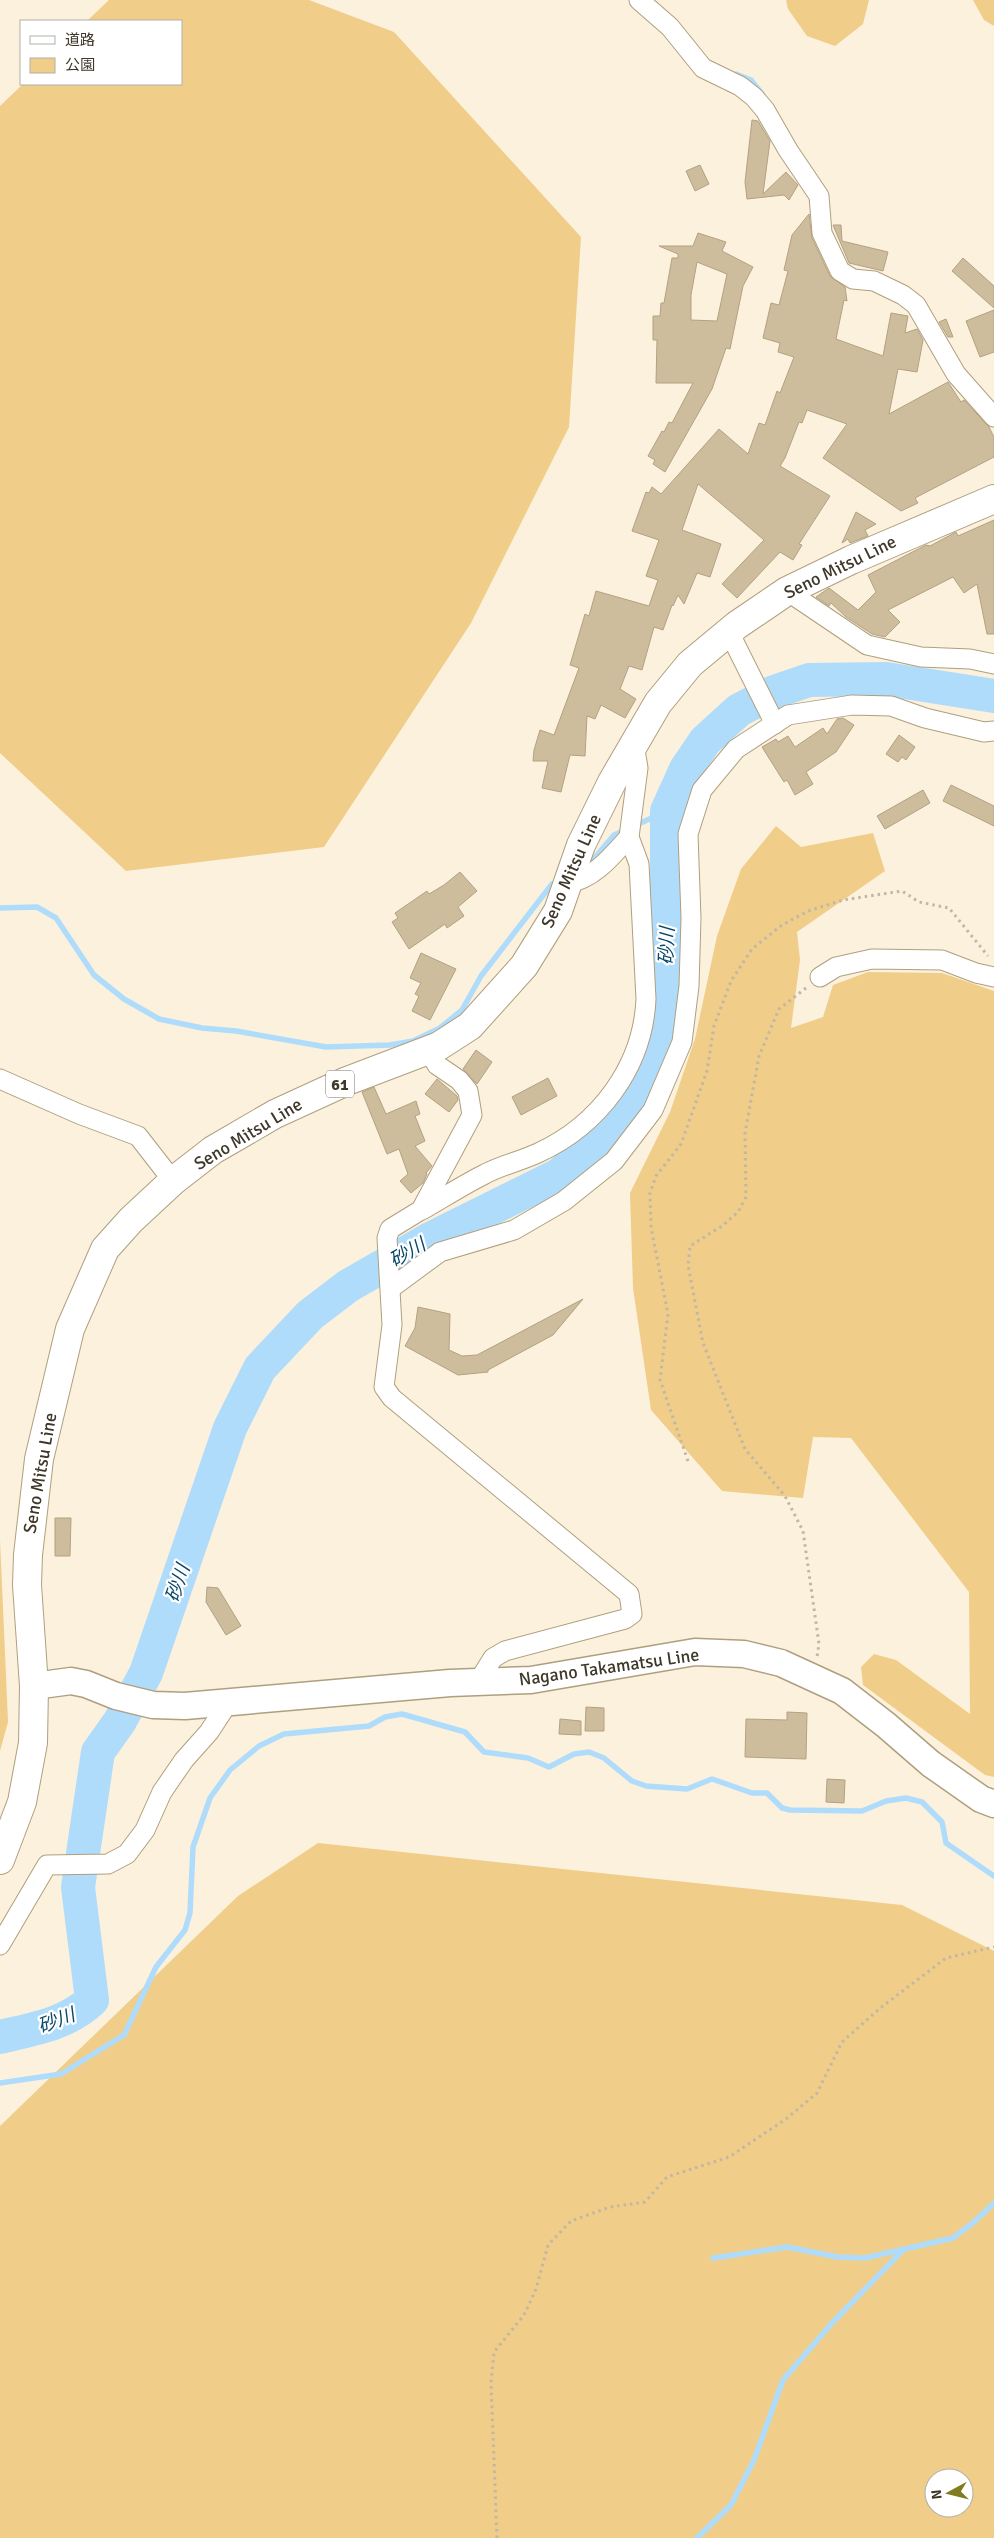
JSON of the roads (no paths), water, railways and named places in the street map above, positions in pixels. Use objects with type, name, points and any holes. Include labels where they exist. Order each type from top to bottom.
[{"type":"main road","name":"Seno Mitsu Line","points":[[0,1860],[22,1802],[33,1743],[34,1686],[27,1585],[30,1525],[39,1459],[70,1329],[105,1249],[131,1220],[173,1181],[213,1150],[275,1114],[348,1081],[439,1046],[470,1026],[524,966],[558,911],[581,845],[612,782],[658,703],[690,664],[729,632],[787,591],[850,560],[994,499]]},
{"type":"main road","name":"Nagano Takamatsu Line","points":[[34,1686],[71,1681],[86,1684],[116,1696],[153,1705],[185,1706],[478,1682],[530,1680],[696,1652],[744,1654],[781,1663],[842,1691],[963,1787],[994,1804]]},
{"type":"street","points":[[639,0],[670,27],[703,68],[740,86],[766,110],[819,196],[822,233],[840,271],[861,280],[874,281],[903,295],[916,305],[956,374],[994,417]]},
{"type":"street","points":[[787,591],[867,645],[921,657],[970,659],[994,664]]},
{"type":"street","points":[[729,632],[775,724]]},
{"type":"street","points":[[391,1288],[440,1252],[514,1230],[564,1201],[614,1161],[653,1110],[682,1042],[689,986],[691,918],[688,834],[690,825],[702,790],[736,749],[788,715],[852,706],[891,706],[933,720],[984,732],[994,731]]},
{"type":"street","points":[[478,1682],[493,1658],[506,1651],[625,1619],[632,1614],[632,1603],[629,1594],[392,1398],[384,1388],[384,1376],[392,1325],[387,1238],[390,1230],[485,1174],[538,1153],[573,1134],[599,1111],[617,1088],[636,1049],[645,1020],[646,999],[639,864],[629,837],[638,768],[634,744]]},
{"type":"street","points":[[568,883],[578,881],[603,866],[629,837]]},
{"type":"street","points":[[820,977],[836,967],[872,959],[942,960],[976,973],[992,968]]},
{"type":"street","points":[[421,1210],[472,1115],[468,1091],[459,1080],[437,1065],[428,1050]]},
{"type":"street","points":[[0,1079],[79,1114],[138,1136],[173,1181]]},
{"type":"street","points":[[0,1945],[47,1865],[80,1866],[108,1864],[117,1860],[137,1844],[162,1792],[184,1760],[210,1732],[228,1703]]},
{"type":"waterway","points":[[736,74],[751,80],[763,95]]},
{"type":"waterway","name":"砂川","points":[[0,2037],[49,2025],[72,2015],[92,2000],[78,1887],[98,1752],[120,1721],[146,1673],[230,1428],[260,1368],[310,1315],[348,1286],[430,1239],[559,1175],[613,1127],[643,1081],[663,1025],[667,948],[667,811],[686,769],[705,741],[739,710],[774,692],[809,680],[886,679],[994,696]]},
{"type":"waterway","points":[[634,826],[667,811]]},
{"type":"waterway","points":[[586,868],[614,835],[625,830]]},
{"type":"waterway","points":[[0,908],[37,907],[56,918],[94,975],[124,999],[159,1019],[202,1028],[236,1031],[326,1047],[390,1045],[413,1041],[440,1028],[462,1010],[481,976],[552,884]]},
{"type":"waterway","points":[[0,2083],[61,2074],[124,2035],[156,1967],[185,1930],[190,1913],[193,1847],[210,1798],[230,1770],[259,1746],[284,1734],[369,1726],[385,1717],[402,1714],[465,1732],[484,1752],[528,1758],[549,1767],[574,1754],[589,1752],[604,1758],[632,1781],[646,1786],[687,1789],[712,1779],[752,1793],[767,1793],[782,1808],[790,1810],[862,1811],[886,1801],[906,1798],[922,1802],[942,1822],[946,1843],[994,1876]]},
{"type":"waterway","points":[[713,2258],[787,2247],[838,2257],[865,2258],[953,2238],[994,2203]]},
{"type":"waterway","points":[[697,2538],[731,2505],[754,2460],[783,2380],[832,2323],[903,2250]]}]
